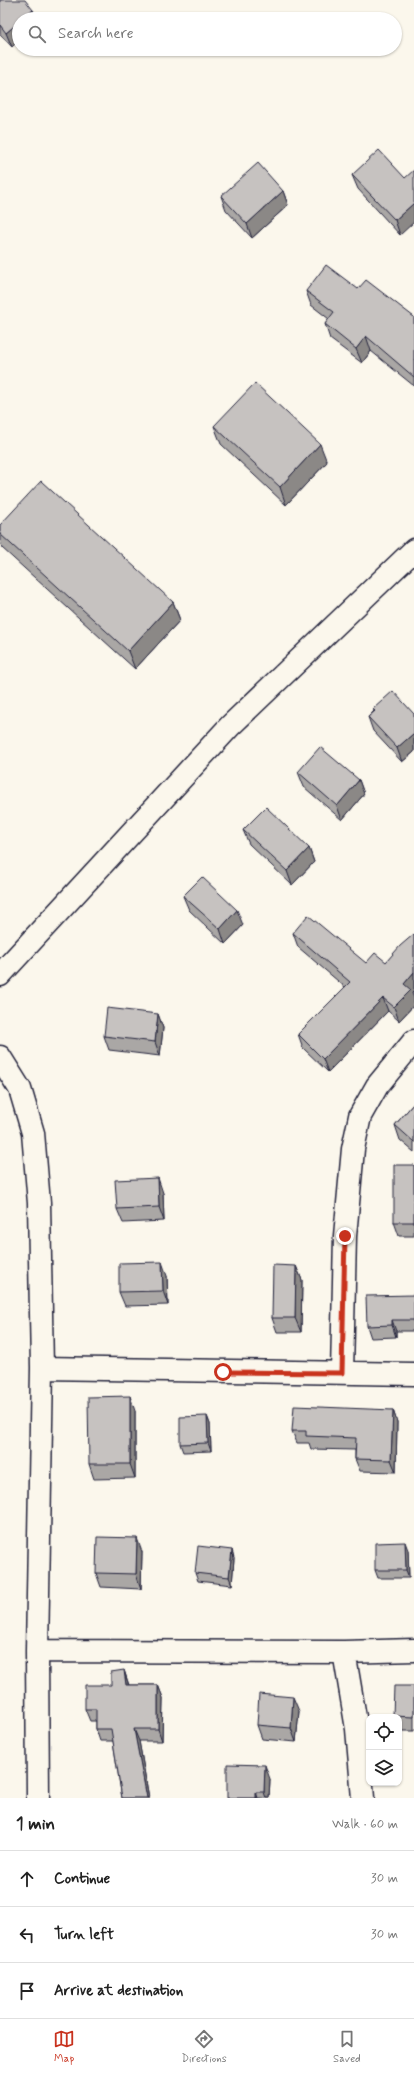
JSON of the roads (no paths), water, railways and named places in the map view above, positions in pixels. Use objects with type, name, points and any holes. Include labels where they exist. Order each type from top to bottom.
[{"type":"street","points":[[0,975],[230,726],[414,550]]},
{"type":"street","points":[[342,1373],[345,1236],[352,1149],[360,1116],[377,1086],[414,1041]]},
{"type":"street","points":[[0,1057],[20,1089],[33,1133],[39,1203],[42,1368],[37,1651],[38,1798]]},
{"type":"street","points":[[42,1368],[414,1374]]},
{"type":"street","points":[[37,1651],[344,1652],[414,1650]]},
{"type":"street","points":[[344,1652],[357,1729],[363,1798]]}]
